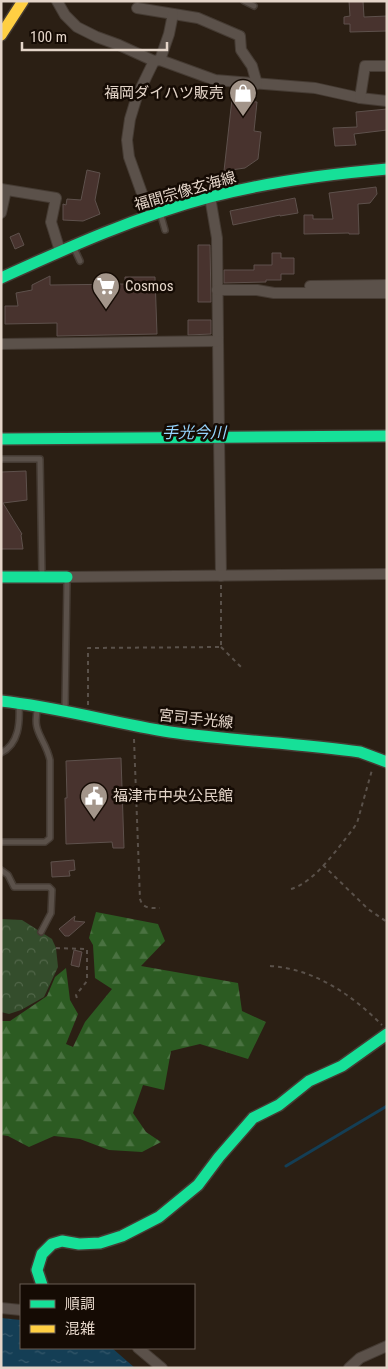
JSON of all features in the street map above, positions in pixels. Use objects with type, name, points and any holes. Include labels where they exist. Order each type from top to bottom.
[{"type":"street","points":[[1,35],[23,1]]},
{"type":"street","points":[[56,1],[76,27],[157,61],[215,80],[315,88],[360,98],[387,101]]},
{"type":"street","points":[[137,8],[198,18],[240,36],[241,50],[252,66],[257,84]]},
{"type":"street","points":[[155,214],[128,157],[127,140],[130,118],[138,96],[169,34],[173,14]]},
{"type":"street","points":[[360,98],[365,66],[387,66]]},
{"type":"street","name":"福間宗像玄海線","points":[[1,278],[60,251],[155,214],[210,197],[289,180],[387,169]]},
{"type":"street","points":[[1,213],[4,190],[56,198],[51,222],[60,251]]},
{"type":"street","points":[[210,197],[217,238],[221,576]]},
{"type":"street","points":[[217,290],[257,290],[274,293],[387,285]]},
{"type":"street","points":[[346,289],[387,293]]},
{"type":"street","points":[[1,344],[218,341]]},
{"type":"street","points":[[1,439],[219,433],[387,436]]},
{"type":"street","points":[[1,577],[387,574]]},
{"type":"street","name":"宮司手光線","points":[[1,701],[19,702],[135,727],[174,733],[340,749],[360,752],[384,760]]},
{"type":"street","points":[[42,1284],[37,1270],[38,1262],[42,1254],[52,1244],[62,1241],[79,1244],[100,1243],[122,1236],[159,1217],[198,1185],[219,1157],[253,1118],[280,1104],[309,1081],[342,1066],[386,1031]]},
{"type":"street","points":[[1,1308],[20,1310]]},
{"type":"street","points":[[349,1368],[360,1358],[387,1346]]},
{"type":"street","points":[[139,1349],[162,1368]]},
{"type":"lane","points":[[244,1],[254,6]]},
{"type":"lane","points":[[155,214],[165,230]]},
{"type":"lane","points":[[73,246],[80,261]]},
{"type":"lane","points":[[1,459],[40,459],[42,576]]},
{"type":"lane","points":[[65,712],[67,577]]},
{"type":"lane","points":[[1,753],[9,748],[15,740],[20,714],[19,702]]},
{"type":"lane","points":[[1,842],[45,842],[50,838],[50,760],[48,749],[38,735],[36,727],[35,718],[38,706]]},
{"type":"lane","points":[[1,870],[8,875],[14,888],[49,887],[52,890],[51,913],[42,932]]},
{"type":"path","points":[[221,576],[221,647],[241,667]]},
{"type":"path","points":[[88,717],[88,648],[221,647]]},
{"type":"path","points":[[135,727],[140,899],[146,908],[160,908]]},
{"type":"path","points":[[291,889],[299,887],[310,880],[354,829],[384,760]]},
{"type":"path","points":[[323,865],[368,910],[387,922]]},
{"type":"path","points":[[56,948],[87,949],[87,981],[76,994],[78,1002]]},
{"type":"path","points":[[270,966],[301,971],[331,984],[361,1004],[386,1031]]},
{"type":"green space","points":[[96,912],[158,924],[165,941],[141,966],[238,983],[242,1011],[266,1022],[248,1059],[200,1044],[171,1051],[164,1090],[143,1085],[133,1113],[146,1132],[161,1142],[142,1152],[109,1150],[80,1139],[54,1136],[29,1147],[8,1136],[1,1135],[1,1021],[10,1021],[47,996],[55,977],[66,968],[70,1000],[78,1014],[66,1044],[73,1047],[85,1022],[112,989],[95,978],[93,945],[89,938]]},
{"type":"green space","points":[[2,919],[22,920],[52,939],[56,948],[58,967],[44,997],[21,1010],[9,1014],[1,1012]]},
{"type":"water","points":[[1,1318],[20,1320],[20,1349],[113,1349],[135,1368],[1,1368]]},
{"type":"building","points":[[349,1],[363,1],[364,17],[387,16],[387,31],[350,32],[350,24],[344,24],[344,17],[350,16]]},
{"type":"building","name":"福岡ダイハツ販売","points":[[235,88],[248,90],[247,101],[257,102],[254,131],[261,132],[258,159],[245,168],[224,171],[232,99],[234,100]]},
{"type":"building","points":[[387,109],[387,130],[354,134],[356,145],[335,146],[333,128],[357,127],[356,112]]},
{"type":"building","points":[[87,170],[100,173],[95,200],[100,214],[83,221],[63,220],[63,204],[66,205],[67,199],[81,200]]},
{"type":"building","points":[[376,187],[377,194],[370,203],[358,204],[359,234],[304,234],[304,215],[313,215],[313,219],[333,219],[329,193]]},
{"type":"building","points":[[295,198],[298,213],[233,225],[230,211]]},
{"type":"building","points":[[19,233],[24,245],[15,249],[10,237]]},
{"type":"building","points":[[198,245],[210,245],[211,302],[198,302]]},
{"type":"building","points":[[272,253],[281,253],[281,258],[294,258],[294,274],[281,274],[281,280],[266,280],[266,282],[224,283],[224,270],[254,270],[254,265],[272,265]]},
{"type":"building","name":"Cosmos","points":[[50,276],[50,285],[125,284],[125,277],[155,277],[157,334],[57,336],[57,323],[5,324],[5,306],[18,306],[16,293],[32,290],[32,285]]},
{"type":"building","points":[[188,320],[211,320],[211,334],[188,335]]},
{"type":"building","points":[[26,471],[27,500],[3,503],[22,534],[23,549],[1,549],[1,472]]},
{"type":"building","name":"福津市中央公民館","points":[[121,758],[124,848],[113,848],[112,842],[66,844],[66,761]]},
{"type":"building","points":[[74,860],[75,870],[69,871],[70,876],[52,877],[51,862]]},
{"type":"building","points":[[75,916],[74,921],[85,922],[69,936],[65,936],[59,929]]},
{"type":"building","points":[[74,950],[82,952],[79,967],[71,965]]},
{"type":"waterway","points":[[286,1166],[387,1106]]},
{"type":"traffic: fast","points":[[1,278],[130,223],[210,197],[298,179],[387,169]]},
{"type":"traffic: fast","points":[[1,439],[387,436]]},
{"type":"traffic: fast","points":[[1,577],[67,577]]},
{"type":"traffic: fast","points":[[1,701],[43,707],[170,732],[360,752],[387,762]]},
{"type":"traffic: fast","points":[[42,1284],[37,1270],[42,1254],[52,1244],[62,1241],[79,1244],[100,1243],[122,1236],[159,1217],[198,1185],[219,1157],[253,1118],[279,1105],[309,1081],[342,1066],[387,1034]]},
{"type":"traffic: slow","points":[[1,35],[23,1]]},
{"type":"place","name":"福岡ダイハツ販売","points":[[243,117]]},
{"type":"place","name":"Cosmos","points":[[106,310]]},
{"type":"place","name":"福津市中央公民館","points":[[94,820]]},
{"type":"water label","name":"手光今川","points":[[194,432]]}]
